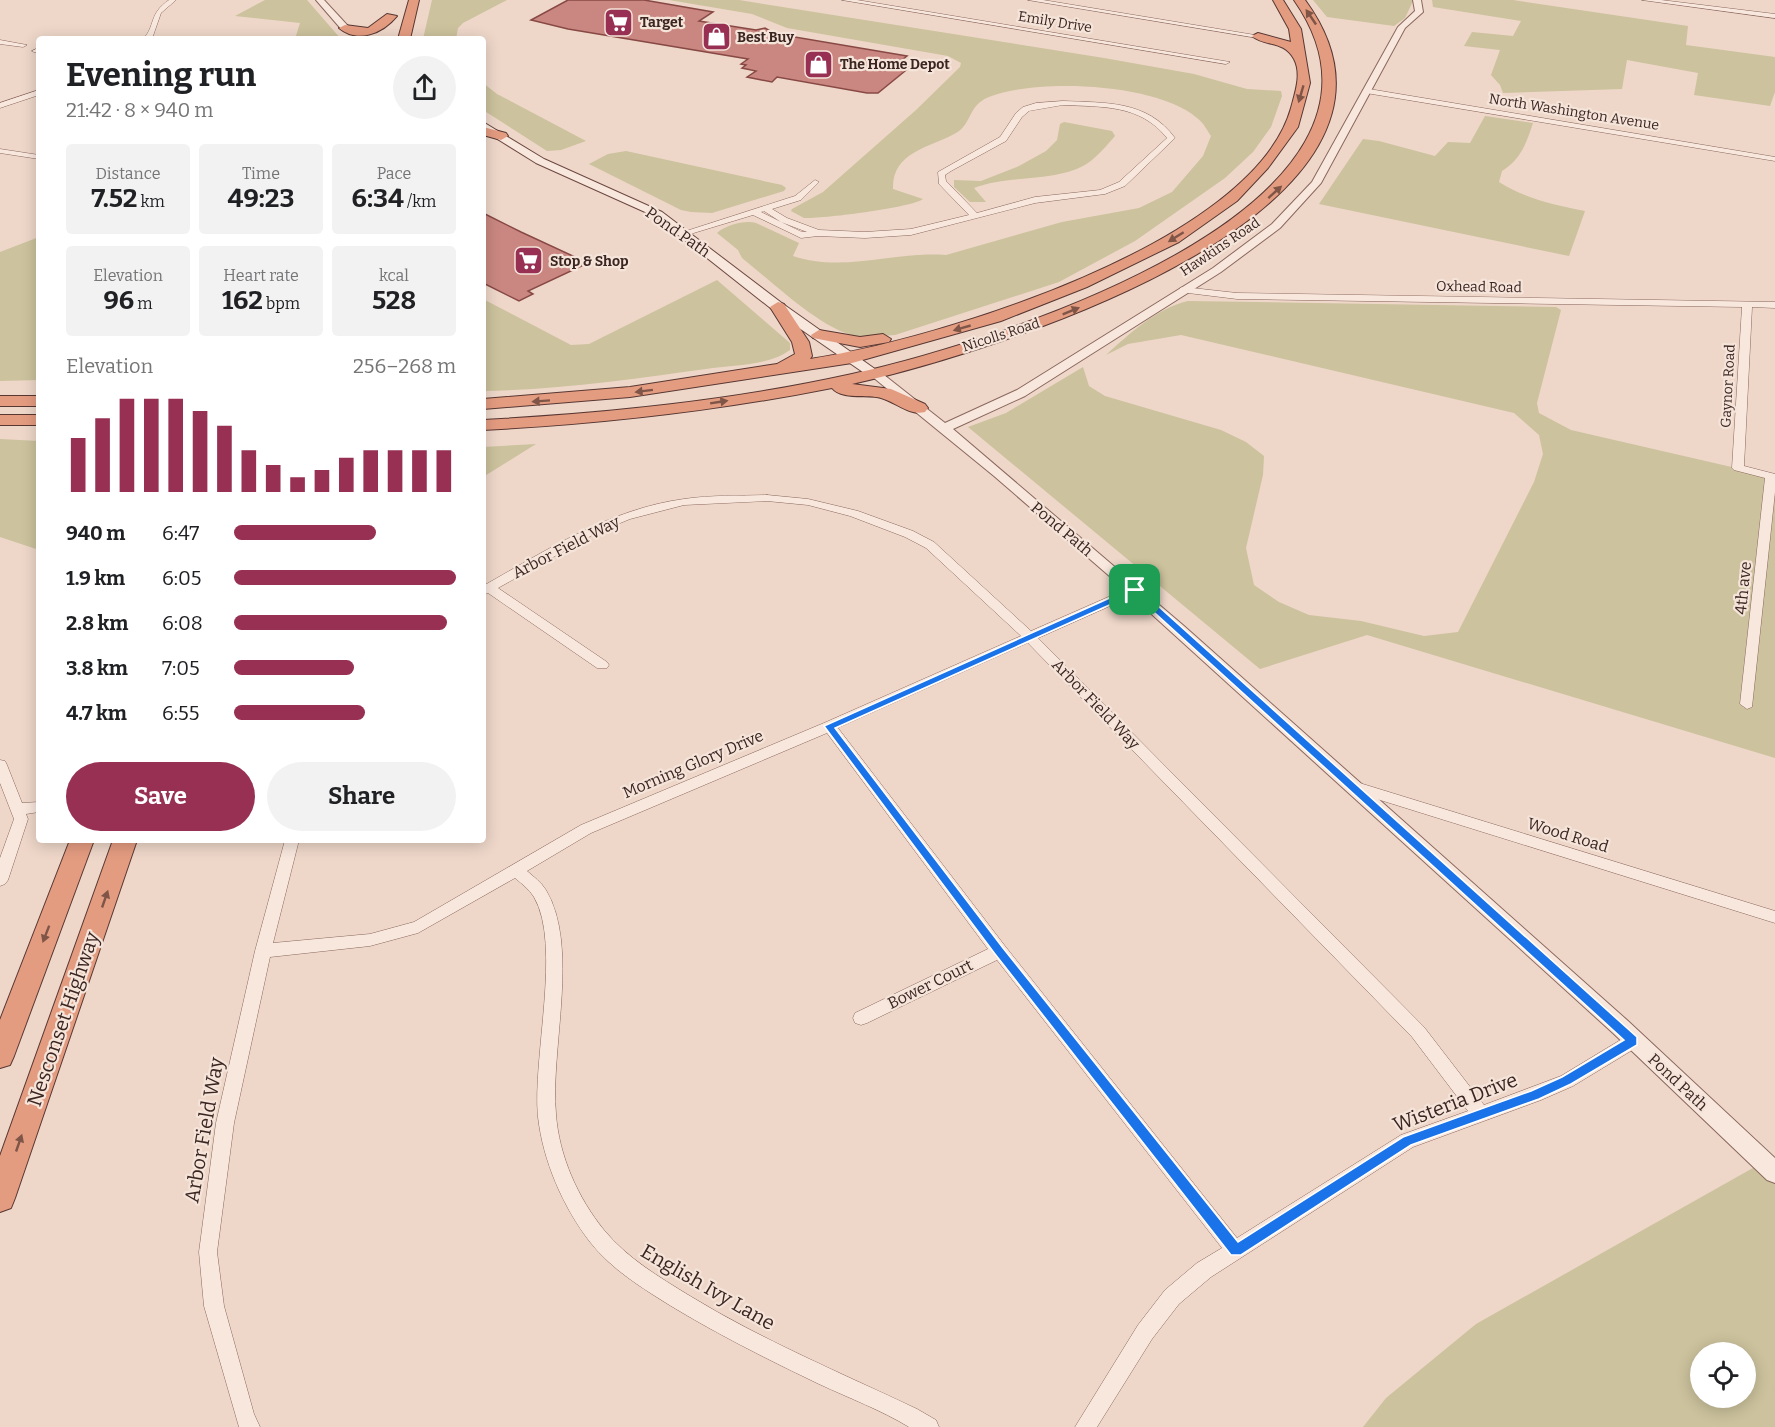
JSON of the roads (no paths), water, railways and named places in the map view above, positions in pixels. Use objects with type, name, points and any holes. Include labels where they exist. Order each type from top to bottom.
[{"type":"highway","points":[[406,36],[414,0]]},
{"type":"highway","name":"Nicolls Road","points":[[486,404],[599,396],[746,376],[852,358],[995,318],[1082,284],[1174,239],[1232,198],[1263,165],[1292,127],[1304,83],[1295,29],[1278,0]]},
{"type":"highway","name":"Nicolls Road","points":[[486,425],[625,414],[757,396],[875,374],[1014,333],[1131,284],[1220,233],[1278,192],[1310,151],[1326,113],[1328,71],[1318,28],[1299,0]]},
{"type":"highway","points":[[385,36],[394,3]]},
{"type":"highway","points":[[345,28],[355,32],[374,31],[382,27],[391,16]]},
{"type":"highway","points":[[1258,36],[1282,35],[1288,17]]},
{"type":"highway","points":[[345,28],[350,36]]},
{"type":"highway","points":[[1258,36],[1286,43],[1300,59]]},
{"type":"highway","points":[[486,132],[501,136]]},
{"type":"highway","points":[[746,376],[796,362],[804,356],[800,338],[784,322],[778,307]]},
{"type":"highway","points":[[819,334],[860,342],[914,333],[928,337]]},
{"type":"highway","points":[[919,408],[909,388],[913,374],[957,350]]},
{"type":"highway","points":[[757,396],[857,389],[885,393],[919,408]]},
{"type":"highway","points":[[0,401],[36,401]]},
{"type":"highway","points":[[0,420],[36,420]]},
{"type":"highway","points":[[0,1056],[81,843]]},
{"type":"highway","name":"Nesconset Highway","points":[[0,1198],[124,843]]},
{"type":"main road","name":"Pond Path","points":[[486,127],[540,161],[649,210],[684,233],[778,307],[875,374]]},
{"type":"street","points":[[150,36],[153,17],[160,8],[173,0]]},
{"type":"street","points":[[320,0],[345,28]]},
{"type":"street","name":"Emily Drive","points":[[845,0],[1226,62]]},
{"type":"street","points":[[1031,0],[1258,36]]},
{"type":"street","name":"Hawkins Road","points":[[945,428],[1021,393],[1217,270],[1276,226],[1316,183],[1369,91],[1402,27],[1419,12],[1417,0]]},
{"type":"street","points":[[1645,0],[1775,16]]},
{"type":"street","points":[[0,42],[23,45]]},
{"type":"street","name":"North Washington Avenue","points":[[1369,91],[1775,159]]},
{"type":"street","points":[[0,106],[36,93]]},
{"type":"street","points":[[752,211],[801,235],[911,232],[975,216],[1035,200],[1102,192],[1122,184],[1171,138],[1161,125],[1147,115],[1091,104],[1032,107],[1021,112],[1009,134],[1001,141],[941,174],[942,182],[948,190],[975,216]]},
{"type":"street","points":[[0,151],[36,157]]},
{"type":"street","points":[[684,233],[798,198],[815,182]]},
{"type":"street","points":[[766,209],[818,233]]},
{"type":"street","points":[[792,231],[802,226]]},
{"type":"street","name":"Oxhead Road","points":[[1182,290],[1237,296],[1775,305]]},
{"type":"street","name":"Gaynor Road","points":[[1747,304],[1738,468],[1773,476]]},
{"type":"street","name":"Pond Path","points":[[875,374],[945,428],[1135,590],[1633,1041],[1775,1173]]},
{"type":"street","name":"4th ave","points":[[1747,704],[1773,476]]},
{"type":"street","name":"Arbor Field Way","points":[[486,590],[573,540],[626,516],[684,502],[785,499],[854,513],[909,534],[930,545],[1030,637],[1418,1032],[1480,1113]]},
{"type":"street","points":[[486,590],[602,665]]},
{"type":"street","name":"Morning Glory Drive","points":[[263,951],[394,935],[418,927],[586,829],[829,726],[1135,590]]},
{"type":"street","points":[[829,726],[999,951],[1236,1251]]},
{"type":"street","points":[[0,765],[21,819],[0,880]]},
{"type":"street","name":"Wood Road","points":[[1352,786],[1775,917]]},
{"type":"street","points":[[17,809],[36,807]]},
{"type":"street","name":"Arbor Field Way","points":[[250,1427],[245,1417],[214,1306],[208,1252],[225,1123],[263,951],[291,843]]},
{"type":"street","name":"English Ivy Lane","points":[[516,870],[532,884],[543,900],[554,940],[545,1074],[547,1117],[560,1172],[589,1226],[626,1266],[692,1309],[744,1337],[929,1427]]},
{"type":"street","name":"Bower Court","points":[[861,1018],[999,951]]},
{"type":"street","name":"Wisteria Drive","points":[[1085,1427],[1120,1368],[1172,1297],[1204,1270],[1407,1141],[1556,1086],[1633,1041]]},
{"type":"place","name":"Target","points":[[619,22]]},
{"type":"place","name":"Best Buy","points":[[716,37]]},
{"type":"place","name":"The Home Depot","points":[[819,64]]},
{"type":"place","name":"Stop & Shop","points":[[529,261]]}]
